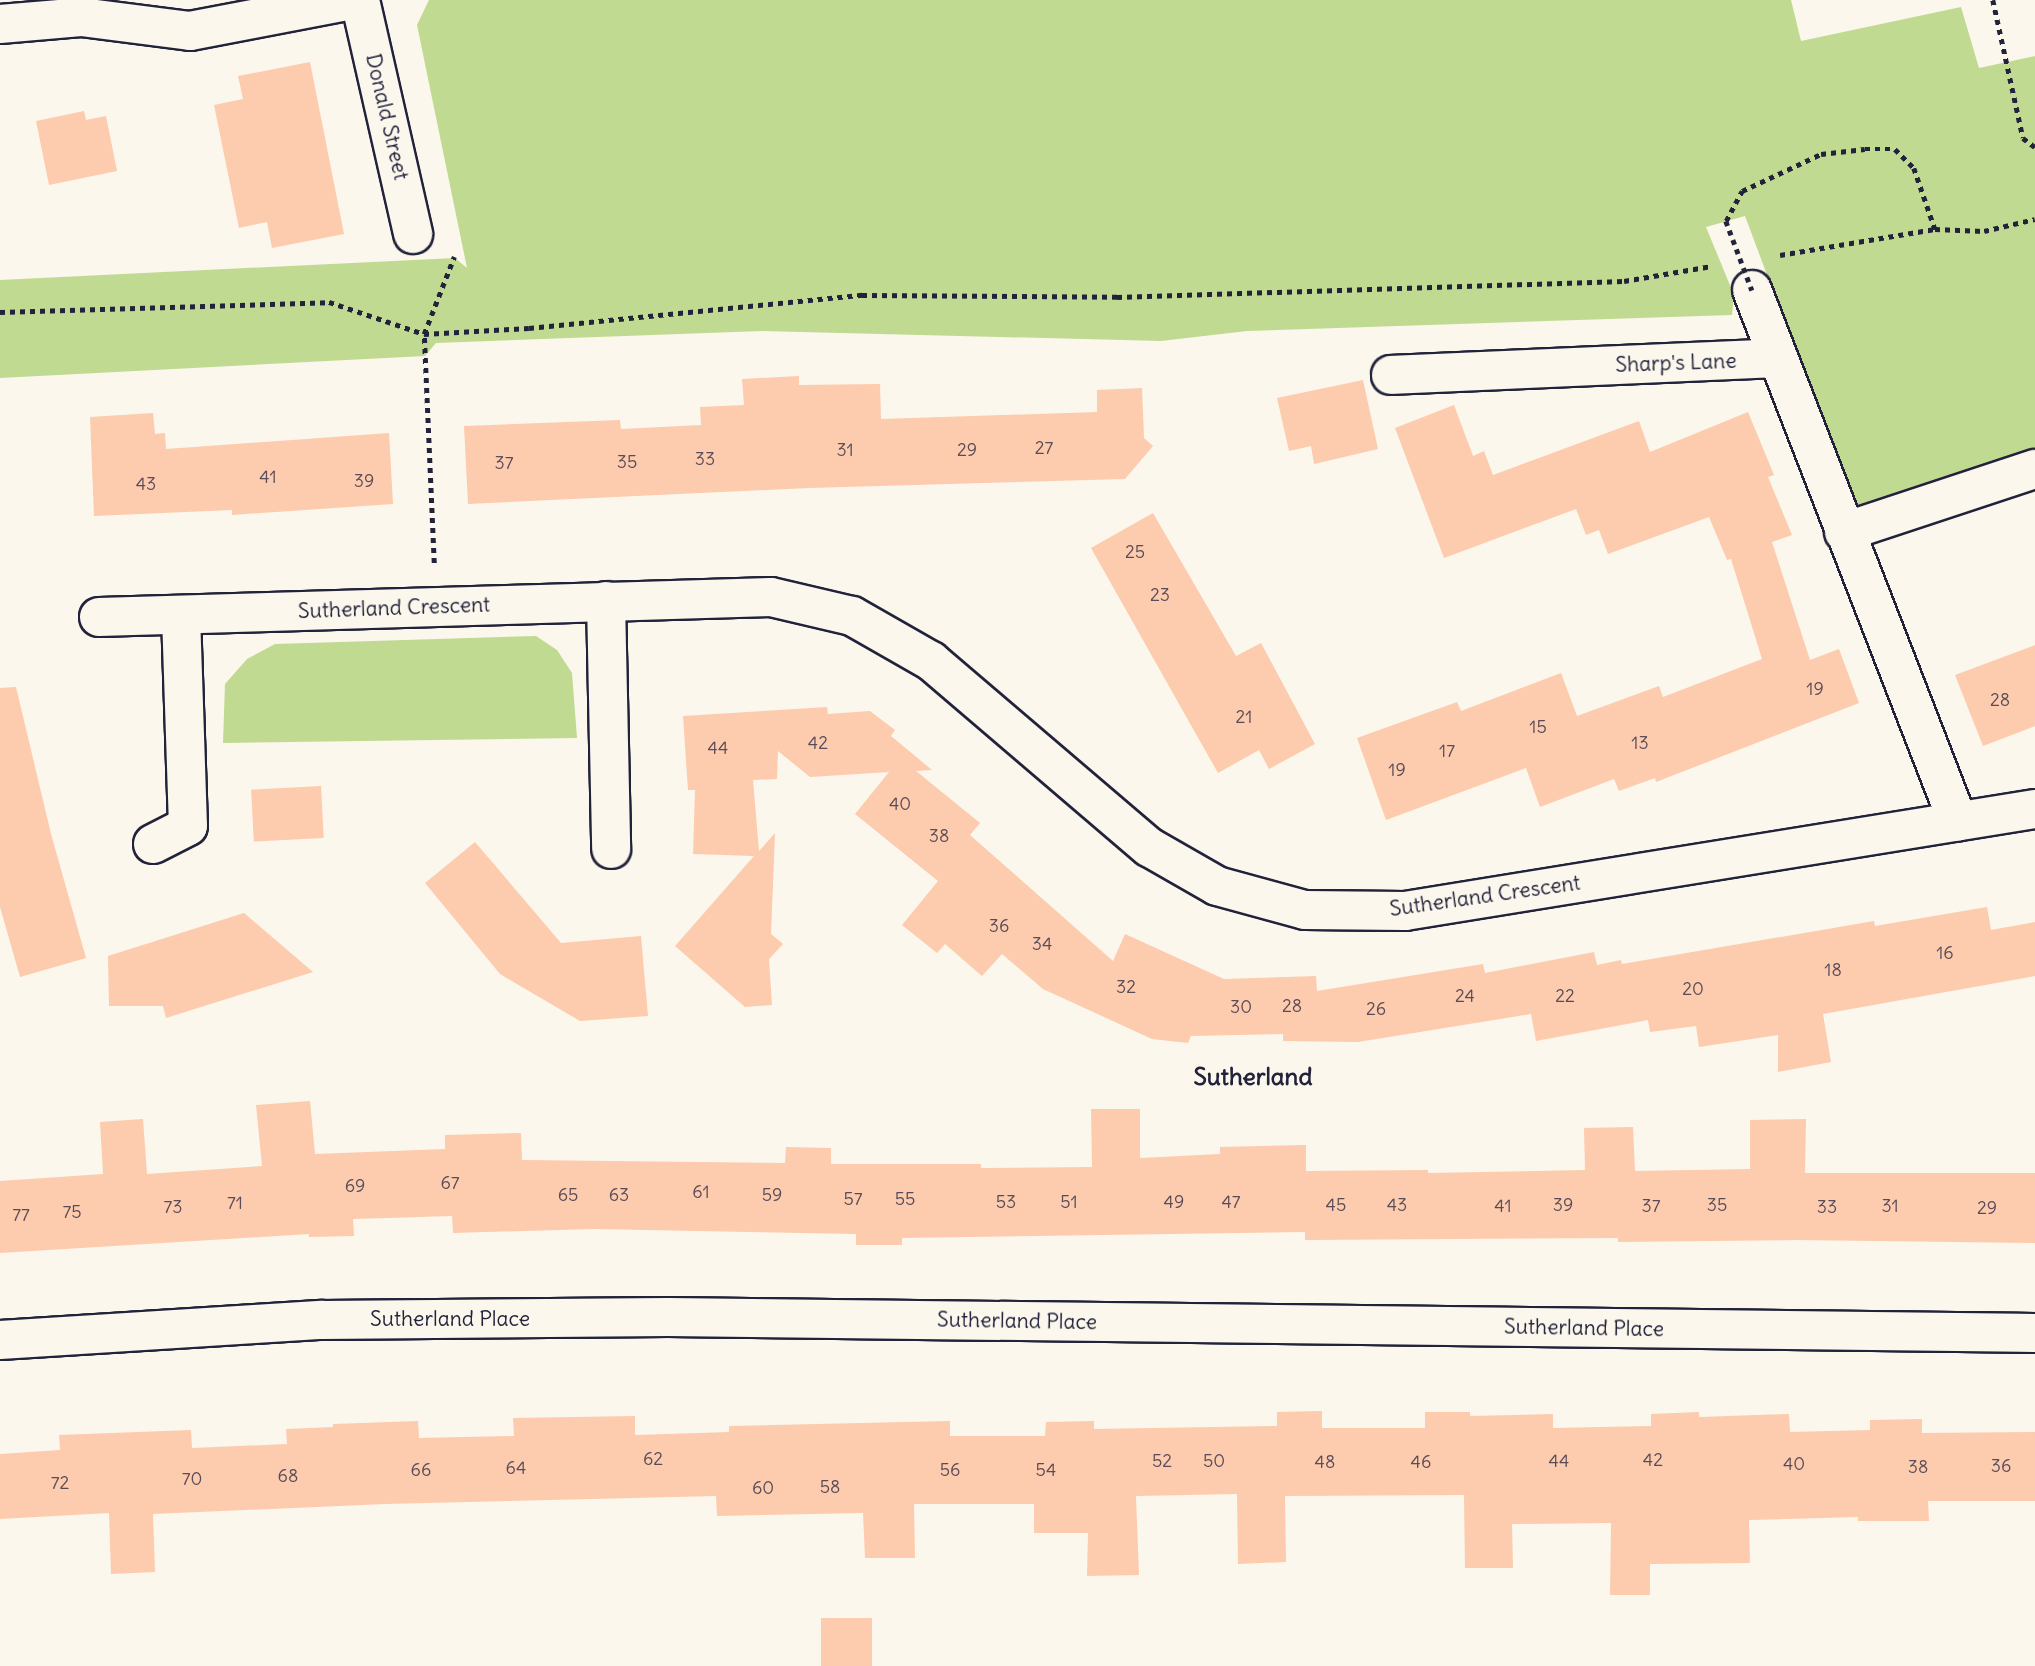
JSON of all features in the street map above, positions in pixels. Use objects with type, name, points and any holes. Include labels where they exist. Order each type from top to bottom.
[{"type":"street","points":[[0,24],[81,17],[190,32],[354,0]]},
{"type":"street","name":"Donald Street","points":[[360,0],[413,234]]},
{"type":"street","points":[[1743,271],[1958,822]]},
{"type":"street","name":"Sharp's Lane","points":[[1391,375],[1776,358]]},
{"type":"street","points":[[1844,532],[2035,469]]},
{"type":"street","name":"Sutherland Crescent","points":[[99,617],[771,597],[852,616],[931,661],[1149,846],[1217,886],[1305,910],[1405,911],[2035,809]]},
{"type":"street","points":[[606,601],[611,849]]},
{"type":"street","points":[[153,844],[188,826],[181,616]]},
{"type":"street","name":"Sutherland Place","points":[[0,1340],[322,1320],[668,1317],[2035,1333]]},
{"type":"path","points":[[1993,0],[2023,138],[2035,147]]},
{"type":"path","points":[[1743,271],[1726,222],[1742,191],[1822,155],[1865,149],[1895,149],[1914,167],[1935,229]]},
{"type":"path","points":[[1773,256],[1935,229],[1984,231],[2035,219]]},
{"type":"path","points":[[436,606],[424,334],[455,258]]},
{"type":"path","points":[[0,312],[328,302],[424,334],[530,328],[862,295],[1117,297],[1611,282],[1719,265]]},
{"type":"green space","points":[[429,0],[1791,0],[1801,41],[1961,7],[1979,68],[2035,56],[2035,456],[1856,513],[1745,216],[1706,227],[1734,295],[1732,315],[1247,331],[1161,341],[762,331],[436,343],[425,356],[0,378],[0,280],[455,258],[467,268],[417,25]]},
{"type":"green space","points":[[536,636],[557,650],[572,673],[577,738],[223,743],[225,684],[247,659],[275,644]]},
{"type":"building","points":[[310,62],[344,234],[272,248],[267,222],[239,228],[214,105],[243,99],[238,76]]},
{"type":"building","points":[[84,111],[86,120],[106,116],[117,171],[49,185],[36,121]]},
{"type":"building","points":[[799,376],[799,385],[880,384],[881,419],[1097,412],[1097,390],[1142,388],[1144,438],[1153,446],[1125,479],[809,488],[468,504],[464,426],[620,420],[621,429],[701,425],[700,407],[744,405],[742,379]]},
{"type":"building","points":[[1363,380],[1378,449],[1314,464],[1311,446],[1289,451],[1277,398]]},
{"type":"building","points":[[1454,405],[1473,456],[1484,451],[1493,475],[1639,421],[1650,452],[1748,412],[1774,475],[1768,477],[1792,535],[1772,542],[1810,660],[1839,649],[1859,703],[1656,782],[1655,778],[1619,791],[1614,779],[1540,807],[1526,768],[1386,820],[1357,738],[1457,702],[1461,711],[1561,673],[1577,716],[1659,686],[1663,697],[1762,659],[1731,559],[1727,560],[1709,517],[1608,554],[1599,530],[1586,535],[1576,509],[1444,558],[1395,428]]},
{"type":"building","points":[[153,413],[155,434],[165,433],[166,449],[389,433],[393,504],[232,515],[232,510],[94,516],[90,417]]},
{"type":"building","points":[[1153,513],[1236,656],[1261,643],[1315,744],[1269,769],[1259,750],[1218,773],[1091,548]]},
{"type":"building","points":[[2035,645],[2035,726],[1983,746],[1955,675]]},
{"type":"building","points":[[16,687],[51,834],[86,958],[20,977],[0,907],[0,688]]},
{"type":"building","points":[[827,707],[828,714],[870,711],[895,730],[891,736],[932,770],[916,771],[980,823],[970,835],[1113,961],[1125,934],[1224,979],[1316,976],[1317,991],[1483,964],[1485,973],[1594,952],[1597,965],[1621,960],[1622,964],[1874,921],[1875,926],[1987,907],[1991,930],[2035,922],[2035,976],[1823,1014],[1831,1062],[1778,1072],[1778,1035],[1699,1047],[1696,1026],[1650,1032],[1648,1020],[1536,1041],[1531,1014],[1358,1042],[1283,1041],[1283,1034],[1191,1036],[1188,1043],[1152,1039],[1043,989],[1002,954],[982,976],[945,944],[937,953],[902,925],[938,881],[855,814],[889,772],[810,777],[778,751],[777,779],[753,780],[759,851],[775,833],[771,934],[783,944],[769,959],[772,1005],[745,1007],[675,946],[754,856],[693,854],[695,790],[688,790],[683,716]]},
{"type":"building","points":[[321,786],[324,838],[254,842],[251,790]]},
{"type":"building","points":[[475,842],[561,943],[641,936],[648,1016],[580,1021],[500,974],[425,883]]},
{"type":"building","points":[[244,913],[313,972],[166,1018],[163,1006],[109,1006],[108,956]]},
{"type":"building","points":[[310,1101],[315,1154],[445,1149],[445,1135],[521,1133],[522,1160],[785,1163],[786,1147],[831,1148],[831,1164],[981,1164],[981,1168],[1092,1167],[1091,1109],[1140,1109],[1140,1158],[1220,1154],[1220,1147],[1306,1145],[1306,1171],[1428,1170],[1428,1173],[1585,1170],[1584,1128],[1633,1127],[1635,1171],[1750,1169],[1750,1120],[1806,1119],[1805,1173],[2035,1173],[2035,1243],[1796,1240],[1618,1242],[1618,1238],[1305,1240],[1305,1232],[902,1238],[902,1245],[856,1245],[856,1234],[593,1229],[453,1233],[452,1216],[353,1219],[354,1236],[309,1237],[309,1234],[0,1253],[0,1181],[103,1174],[100,1122],[143,1119],[147,1174],[262,1166],[256,1105]]},
{"type":"building","points":[[1322,1411],[1322,1428],[1425,1428],[1425,1412],[1470,1412],[1470,1416],[1553,1414],[1553,1428],[1651,1426],[1651,1414],[1699,1412],[1699,1417],[1789,1414],[1790,1432],[1870,1430],[1870,1420],[1922,1419],[1922,1433],[2035,1432],[2035,1501],[1928,1501],[1929,1521],[1858,1521],[1858,1517],[1749,1520],[1750,1563],[1650,1564],[1650,1595],[1610,1595],[1611,1523],[1512,1524],[1513,1568],[1465,1568],[1464,1495],[1285,1496],[1286,1562],[1238,1564],[1237,1494],[1136,1496],[1139,1575],[1087,1576],[1088,1533],[1034,1533],[1034,1504],[914,1504],[915,1558],[865,1558],[863,1513],[717,1516],[716,1496],[385,1504],[153,1514],[155,1572],[111,1574],[109,1513],[0,1519],[0,1454],[60,1450],[59,1435],[191,1430],[192,1448],[287,1444],[286,1429],[333,1427],[333,1424],[418,1421],[419,1438],[514,1436],[513,1418],[635,1416],[635,1435],[729,1432],[729,1426],[950,1421],[950,1436],[1045,1436],[1046,1422],[1094,1421],[1094,1429],[1277,1426],[1277,1412]]},
{"type":"building","points":[[821,1618],[872,1618],[872,1666],[821,1666]]},
{"type":"district","name":"Sutherland","points":[[1253,1077]]}]
